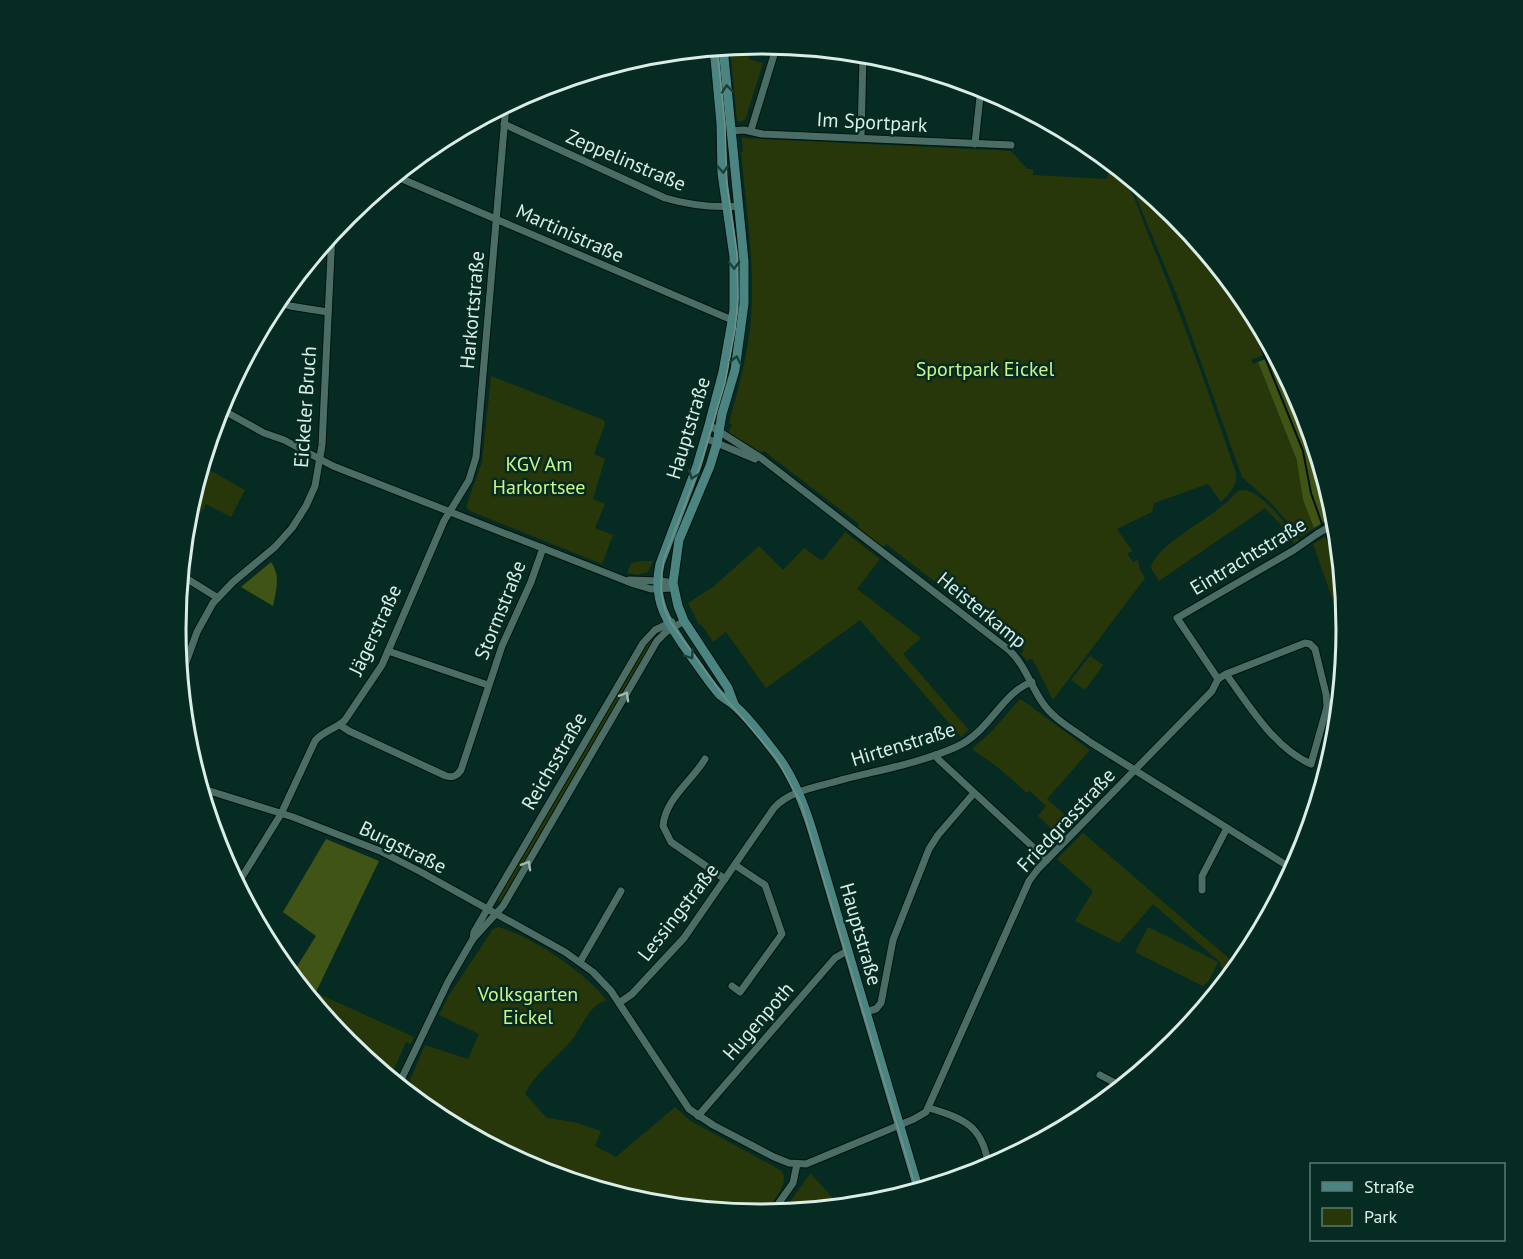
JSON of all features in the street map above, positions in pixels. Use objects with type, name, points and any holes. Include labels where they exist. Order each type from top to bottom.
[{"type":"street","points":[[751,130],[774,54]]},
{"type":"street","name":"Hauptstraße","points":[[723,55],[726,131],[722,173],[734,257],[735,289],[732,320],[723,372],[710,425],[662,555],[657,585],[663,611],[670,626],[721,696],[734,704]]},
{"type":"street","name":"Hauptstraße","points":[[715,56],[739,206],[744,261],[744,304],[735,370],[720,431],[710,466],[679,540],[674,586],[683,620],[728,688],[734,704],[778,758],[798,793],[808,818],[917,1183]]},
{"type":"street","points":[[861,138],[863,63]]},
{"type":"street","points":[[975,144],[980,97]]},
{"type":"street","name":"Harkortstraße","points":[[450,511],[469,480],[476,458],[505,114]]},
{"type":"street","name":"Zeppelinstraße","points":[[504,124],[664,198],[687,204],[739,206]]},
{"type":"street","name":"Im Sportpark","points":[[726,131],[751,130],[762,134],[1011,145]]},
{"type":"street","name":"Martinistraße","points":[[403,179],[732,320]]},
{"type":"street","name":"Eickeler Bruch","points":[[187,660],[201,622],[218,598],[275,547],[292,528],[311,496],[321,459],[331,248]]},
{"type":"street","points":[[287,305],[328,312]]},
{"type":"street","points":[[228,413],[264,433],[284,440],[321,459],[543,548],[627,580],[674,586]]},
{"type":"street","name":"Heisterkamp","points":[[710,425],[754,453],[1009,650],[1024,666],[1049,711],[1090,742],[1286,865]]},
{"type":"street","name":"Heisterkamp","points":[[705,438],[765,463]]},
{"type":"street","name":"Jägerstraße","points":[[242,877],[281,814],[315,741],[326,731],[340,725],[379,670],[450,511]]},
{"type":"street","name":"Eintrachtstraße","points":[[1218,679],[1177,618],[1294,550],[1328,527]]},
{"type":"street","name":"Stormstraße","points":[[340,725],[453,777],[461,770],[502,646],[531,582],[543,548]]},
{"type":"street","points":[[188,580],[218,598]]},
{"type":"street","name":"Reichsstraße","points":[[473,939],[474,932],[487,909],[643,643],[656,630],[683,620]]},
{"type":"street","name":"Reichsstraße","points":[[402,1078],[448,982],[473,939],[503,906],[657,641],[670,626]]},
{"type":"street","points":[[1218,679],[1226,674],[1305,643],[1310,644],[1315,649],[1327,701],[1311,764],[1300,759],[1275,736],[1255,714],[1226,674]]},
{"type":"street","name":"Stormstraße","points":[[388,651],[488,685]]},
{"type":"street","name":"Friedgrasstraße","points":[[929,1108],[1025,888],[1033,875],[1212,691],[1218,679]]},
{"type":"street","name":"Hirtenstraße","points":[[798,793],[956,748],[978,734],[1018,688],[1032,682]]},
{"type":"street","points":[[935,754],[974,794],[1047,860]]},
{"type":"street","points":[[705,759],[672,802],[665,815],[663,826],[671,842],[725,879]]},
{"type":"street","name":"Burgstraße","points":[[210,791],[337,833],[380,851],[565,952],[602,981],[619,1003],[682,1101],[698,1116],[774,1157],[797,1164]]},
{"type":"street","name":"Lessingstraße","points":[[619,1003],[632,994],[684,938],[778,803],[798,793]]},
{"type":"street","points":[[865,1012],[876,1009],[881,1003],[892,940],[929,849],[938,835],[974,794]]},
{"type":"street","points":[[1202,890],[1202,876],[1227,828]]},
{"type":"street","name":"Lessingstraße","points":[[732,986],[740,992],[782,934],[765,885],[735,865]]},
{"type":"street","points":[[580,962],[621,891]]},
{"type":"street","name":"Hugenpoth","points":[[698,1116],[835,958],[847,951]]},
{"type":"street","points":[[1100,1075],[1116,1083]]},
{"type":"street","points":[[778,1205],[793,1183],[797,1164],[817,1160],[923,1114],[929,1108],[957,1117],[972,1127],[985,1146],[987,1159]]},
{"type":"green space","points":[[748,54],[749,59],[763,63],[745,120],[739,122],[731,55]]},
{"type":"green space","name":"Sportpark Eickel","points":[[742,138],[1011,151],[1027,169],[1033,169],[1033,175],[1107,179],[1108,173],[1113,174],[1126,184],[1133,196],[1205,385],[1236,473],[1235,482],[1230,493],[1221,502],[1208,484],[1154,503],[1152,512],[1117,529],[1132,551],[1127,554],[1133,562],[1138,560],[1145,578],[1053,700],[1033,660],[1027,661],[1021,654],[1024,650],[886,544],[882,549],[856,529],[859,524],[764,451],[759,454],[728,433],[732,425],[729,423],[745,358],[751,319],[751,256],[741,152],[743,151]]},
{"type":"green space","points":[[1134,191],[1194,250],[1218,279],[1267,354],[1251,360],[1253,364],[1258,362],[1299,467],[1303,500],[1314,528],[1301,537],[1271,503],[1242,477],[1178,298]]},
{"type":"green space","points":[[1269,358],[1293,409],[1306,445],[1327,521],[1314,528],[1303,500],[1297,461],[1258,362]]},
{"type":"green space","name":"KGV Am Harkortsee","points":[[491,376],[604,420],[605,424],[594,454],[605,459],[593,499],[605,504],[595,528],[613,535],[602,564],[470,511],[466,507],[482,462]]},
{"type":"green space","points":[[209,470],[245,490],[231,517],[206,504],[198,515]]},
{"type":"green space","points":[[1243,490],[1258,496],[1265,502],[1299,540],[1294,544],[1265,508],[1159,581],[1151,568],[1160,553],[1179,536],[1220,508],[1238,491]]},
{"type":"green space","points":[[845,532],[880,559],[857,589],[921,638],[903,654],[969,730],[961,737],[860,620],[766,688],[726,632],[713,642],[701,624],[699,625],[688,603],[713,587],[759,546],[783,570],[804,548],[822,561]]},
{"type":"green space","points":[[1329,534],[1336,610],[1313,544]]},
{"type":"green space","points":[[653,561],[648,572],[637,575],[627,573],[631,563]]},
{"type":"green space","points":[[271,562],[277,578],[273,606],[241,587]]},
{"type":"green space","points":[[658,632],[502,903],[496,900],[648,640]]},
{"type":"green space","points":[[1090,656],[1103,665],[1085,690],[1071,680]]},
{"type":"green space","points":[[1019,700],[1090,750],[1047,799],[1073,822],[1059,836],[1038,816],[1046,806],[1030,791],[1027,793],[1000,769],[972,749],[992,731]]},
{"type":"green space","points":[[1083,833],[1232,961],[1225,970],[1222,969],[1220,962],[1153,904],[1119,943],[1075,921],[1093,891],[1057,859]]},
{"type":"green space","points":[[326,839],[379,861],[316,992],[321,995],[320,998],[296,968],[316,936],[283,912]]},
{"type":"green space","name":"Volksgarten Eickel","points":[[498,927],[511,931],[557,956],[586,979],[607,1001],[592,1009],[574,1037],[529,1086],[525,1094],[547,1118],[574,1122],[601,1131],[595,1146],[616,1157],[675,1107],[689,1120],[782,1171],[784,1177],[781,1189],[770,1205],[724,1204],[686,1200],[649,1194],[577,1174],[507,1146],[442,1108],[408,1084],[425,1045],[468,1059],[479,1034],[439,1015],[448,997],[493,929]]},
{"type":"green space","points":[[1148,927],[1218,962],[1208,982],[1203,986],[1135,952]]},
{"type":"green space","points":[[321,995],[414,1037],[411,1044],[406,1042],[393,1071],[355,1036],[320,998]]},
{"type":"green space","points":[[810,1174],[835,1200],[788,1204]]},
{"type":"waterway","points":[[1257,337],[1303,451],[1311,493],[1331,550]]},
{"type":"tram line","points":[[718,56],[725,125],[727,185],[737,254],[738,298],[735,330],[725,383],[702,460],[664,559],[661,591],[665,610],[671,623],[722,694],[777,759],[801,803],[915,1184]]}]
